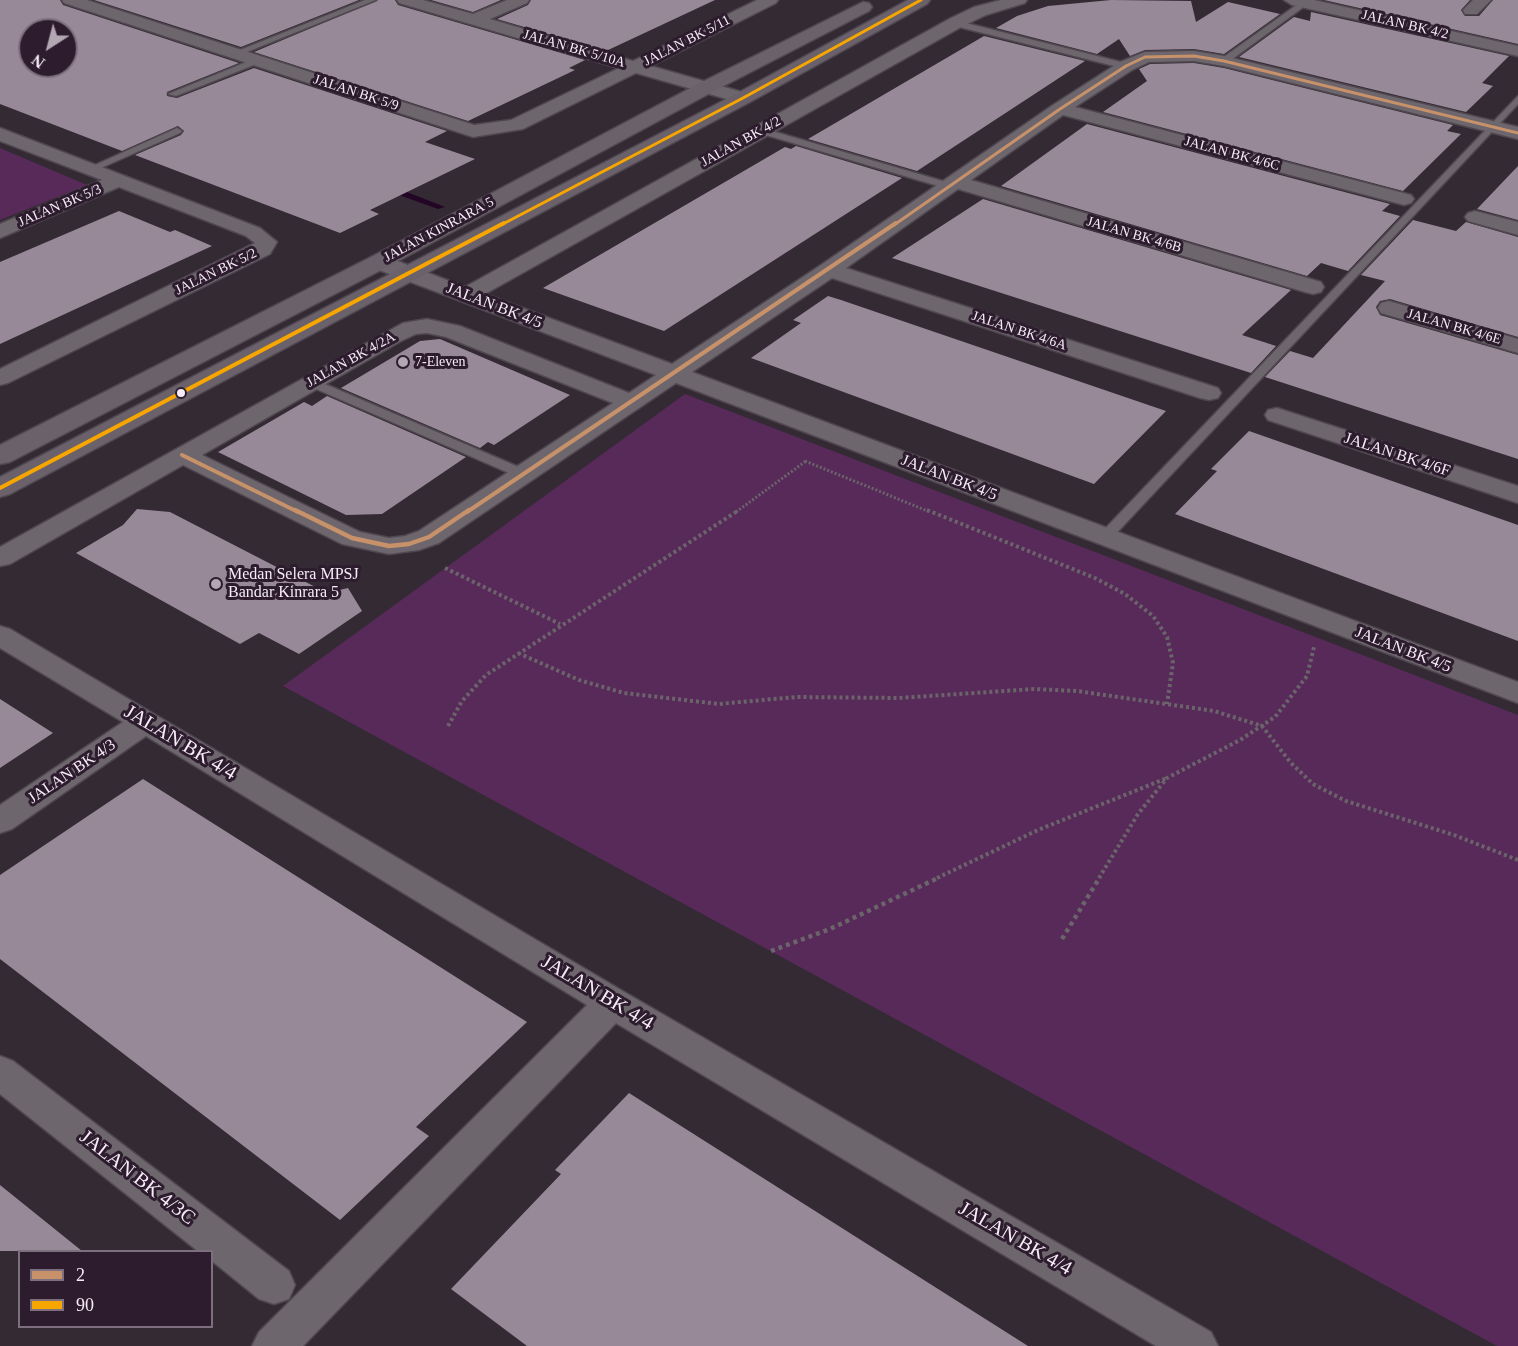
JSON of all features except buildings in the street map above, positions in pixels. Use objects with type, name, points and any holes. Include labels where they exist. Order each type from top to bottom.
[{"type":"main road","name":"JALAN KINRARA 5","points":[[0,456],[380,262],[706,87],[876,0]]},
{"type":"main road","name":"JALAN KINRARA 5","points":[[0,488],[743,98],[921,0]]},
{"type":"street","name":"JALAN BK 5/9","points":[[70,0],[473,131],[516,125],[637,67]]},
{"type":"street","name":"JALAN BK 5/10A","points":[[405,0],[743,98]]},
{"type":"street","points":[[474,20],[521,0]]},
{"type":"street","name":"JALAN BK 5/11","points":[[637,67],[770,0]]},
{"type":"street","name":"JALAN BK 4/2","points":[[467,295],[954,23],[980,11],[1019,0]]},
{"type":"street","name":"JALAN BK 4/2","points":[[1298,2],[1518,51]]},
{"type":"street","points":[[182,455],[352,538],[388,546],[409,544],[429,537],[829,270],[1060,109],[1126,66],[1145,57],[1194,56],[1224,61],[1518,133]]},
{"type":"street","name":"JALAN BK 4/6C","points":[[1060,109],[1404,199]]},
{"type":"street","name":"JALAN BK 5/2","points":[[0,134],[253,232],[266,242],[262,249],[0,378]]},
{"type":"street","name":"JALAN BK 5/3","points":[[0,232],[119,180]]},
{"type":"street","name":"JALAN BK 4/6B","points":[[952,184],[1312,287]]},
{"type":"street","points":[[1475,217],[1518,229]]},
{"type":"street","name":"JALAN BK 4/5","points":[[380,262],[1518,693]]},
{"type":"street","name":"JALAN BK 4/6A","points":[[829,270],[1209,393]]},
{"type":"street","name":"JALAN BK 4/6E","points":[[1389,308],[1518,346]]},
{"type":"street","name":"JALAN BK 4/2A","points":[[0,558],[393,336],[411,328],[426,326],[452,331],[631,402]]},
{"type":"street","name":"JALAN BK 4/6F","points":[[1276,415],[1518,495]]},
{"type":"street","name":"JALAN BK 4/4","points":[[0,635],[613,1003],[1196,1346]]},
{"type":"street","name":"JALAN BK 4/3","points":[[0,821],[145,722]]},
{"type":"street","points":[[274,1346],[613,1003]]},
{"type":"street","name":"JALAN BK 4/3C","points":[[0,1072],[274,1285]]},
{"type":"lane","points":[[234,54],[372,0]]},
{"type":"lane","points":[[1224,61],[1298,2]]},
{"type":"lane","points":[[954,23],[1126,66]]},
{"type":"lane","points":[[173,94],[256,61]]},
{"type":"lane","points":[[1105,537],[1518,99]]},
{"type":"lane","points":[[91,169],[177,131]]},
{"type":"lane","points":[[762,131],[952,184]]},
{"type":"lane","points":[[311,382],[523,474]]},
{"type":"path","points":[[448,726],[462,701],[486,675],[561,624],[696,539],[764,493],[814,454]]},
{"type":"path","points":[[805,461],[1095,578],[1125,594],[1153,616],[1167,637],[1173,663],[1167,704]]},
{"type":"path","points":[[445,568],[561,624]]},
{"type":"path","points":[[771,951],[830,929],[1038,830],[1167,778],[1262,726],[1275,717],[1292,698],[1306,676],[1317,638]]},
{"type":"path","points":[[518,653],[569,676],[624,693],[719,704],[795,697],[898,698],[1034,689],[1077,691],[1214,711],[1262,726],[1299,770],[1313,784],[1329,793],[1374,811],[1490,847],[1518,860]]},
{"type":"path","points":[[1062,939],[1138,814],[1167,778]]},
{"type":"shaded area","points":[[0,148],[87,185],[0,220]]},
{"type":"shaded area","points":[[685,394],[1518,715],[1518,1346],[1497,1346],[283,686]]},
{"type":"waterway","points":[[391,189],[441,207]]},
{"type":"transit line","name":"90","points":[[0,488],[743,98],[921,0]]},
{"type":"transit line","name":"2","points":[[182,455],[352,538],[389,546],[409,544],[429,537],[829,270],[1060,109],[1126,66],[1145,57],[1194,56],[1224,61],[1518,133]]},
{"type":"place","name":"7-Eleven","points":[[403,362]]},
{"type":"place","name":"Medan Selera MPSJ Bandar Kinrara 5","points":[[216,584]]}]
